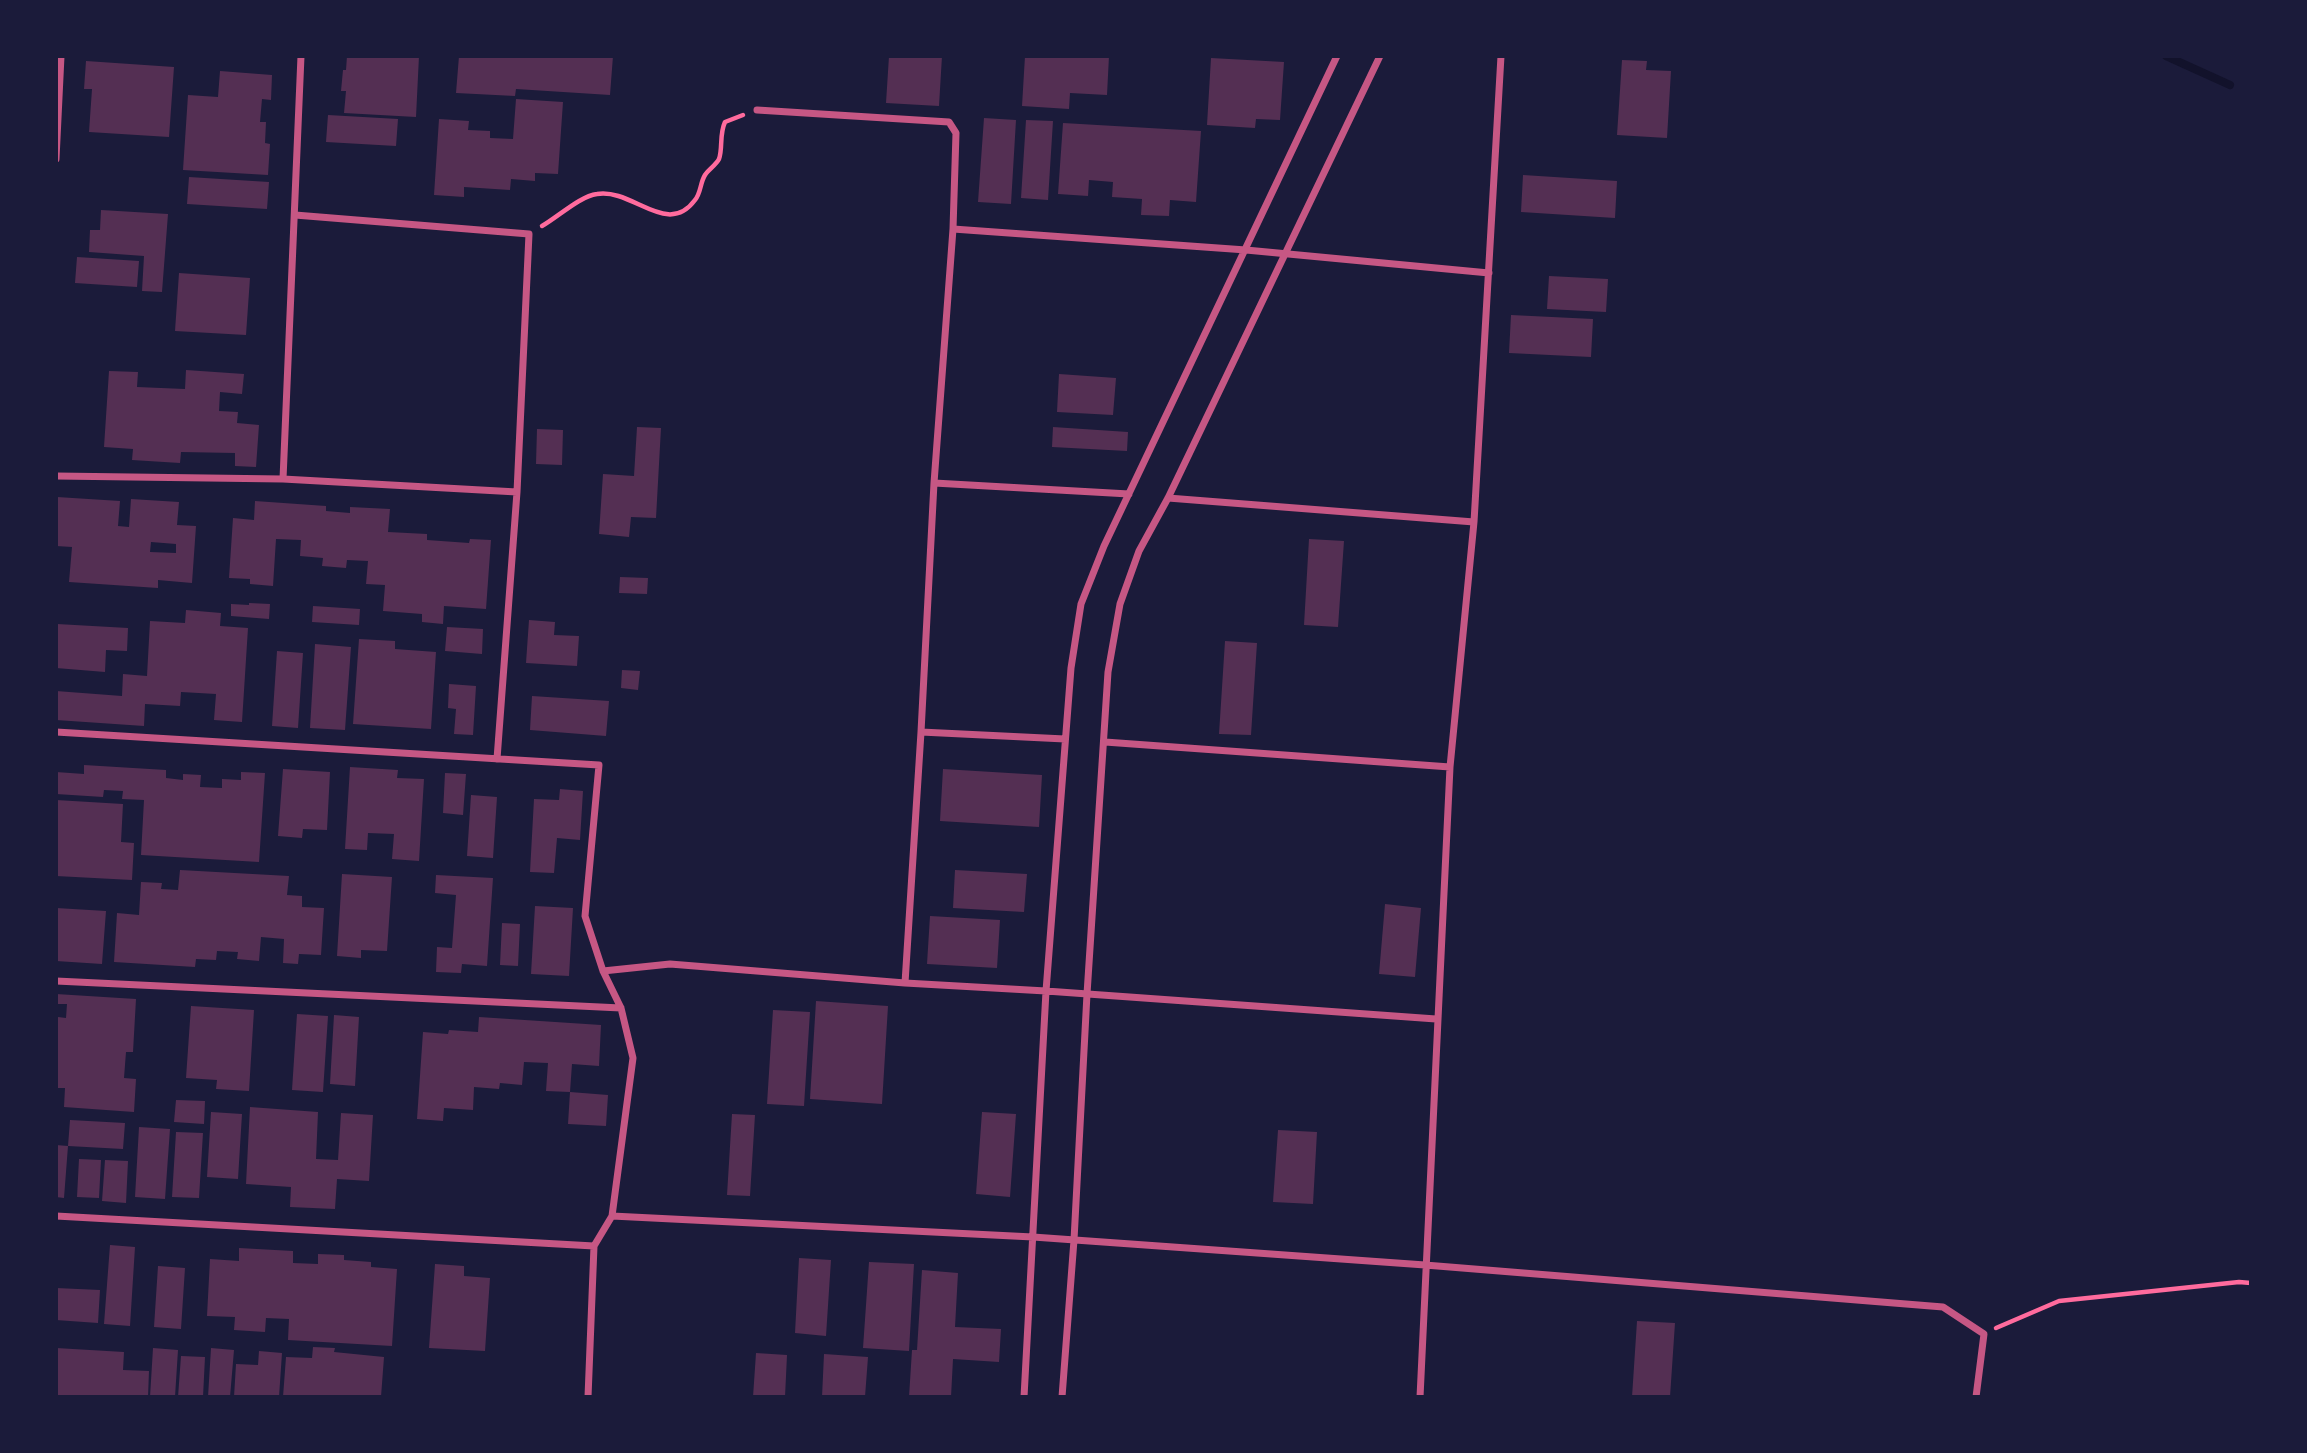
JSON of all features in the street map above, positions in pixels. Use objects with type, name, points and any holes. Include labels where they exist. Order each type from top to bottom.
[{"type":"street","points":[[56,159],[61,56]]},
{"type":"street","points":[[283,479],[301,56]]},
{"type":"street","points":[[1024,1397],[1046,990],[1071,668],[1081,604],[1104,546],[1338,56]]},
{"type":"street","points":[[1062,1397],[1108,672],[1119,604],[1139,551],[1168,498],[1380,56]]},
{"type":"street","points":[[1420,1397],[1450,766],[1474,522],[1501,56]]},
{"type":"street","points":[[757,110],[949,122],[956,133],[953,229],[934,483],[905,983]]},
{"type":"street","points":[[295,215],[529,234],[517,492],[497,759]]},
{"type":"street","points":[[953,229],[1246,250],[1489,272]]},
{"type":"street","points":[[56,476],[283,479],[517,492]]},
{"type":"street","points":[[934,483],[1129,494]]},
{"type":"street","points":[[1168,498],[1474,522]]},
{"type":"street","points":[[56,732],[599,765],[585,916],[603,971],[621,1008],[633,1058],[612,1216],[594,1246],[587,1397]]},
{"type":"street","points":[[921,732],[1065,739]]},
{"type":"street","points":[[1105,742],[1450,766]]},
{"type":"street","points":[[603,971],[670,964],[905,983],[1046,990],[1436,1019]]},
{"type":"street","points":[[56,981],[621,1008]]},
{"type":"street","points":[[56,1216],[594,1246]]},
{"type":"street","points":[[612,1216],[1033,1237],[1425,1265],[1943,1307],[1984,1334],[1976,1397]]},
{"type":"path","points":[[529,234],[583,199],[599,193],[634,201],[653,211],[681,214],[697,198],[703,177],[719,160],[721,132],[725,122],[757,110]]},
{"type":"path","points":[[1984,1334],[2059,1301],[2239,1282],[2251,1283]]},
{"type":"building","points":[[347,56],[419,56],[416,117],[344,113],[346,91],[341,91]]},
{"type":"building","points":[[459,56],[613,56],[610,95],[516,89],[515,96],[456,93]]},
{"type":"building","points":[[889,56],[942,56],[939,106],[886,103]]},
{"type":"building","points":[[1025,56],[1109,56],[1107,95],[1070,93],[1069,109],[1022,106]]},
{"type":"building","points":[[1211,58],[1284,62],[1280,120],[1256,119],[1255,128],[1207,125]]},
{"type":"building","points":[[1622,60],[1647,61],[1646,70],[1671,71],[1667,138],[1617,135]]},
{"type":"building","points":[[86,61],[174,67],[169,137],[89,132],[92,89],[84,89]]},
{"type":"building","points":[[220,71],[272,75],[271,100],[262,99],[260,122],[266,122],[265,143],[270,144],[268,175],[183,170],[188,95],[218,97]]},
{"type":"building","points":[[516,99],[563,102],[558,174],[535,173],[535,181],[511,179],[510,190],[464,187],[464,197],[434,195],[439,119],[469,121],[468,130],[490,131],[490,138],[513,139]]},
{"type":"building","points":[[328,115],[398,119],[396,146],[326,142]]},
{"type":"building","points":[[984,118],[1016,120],[1011,204],[978,202]]},
{"type":"building","points":[[1026,120],[1053,121],[1048,200],[1021,198]]},
{"type":"building","points":[[1063,123],[1201,131],[1196,202],[1170,200],[1169,216],[1141,215],[1142,199],[1112,197],[1113,182],[1089,180],[1088,196],[1058,194]]},
{"type":"building","points":[[1523,175],[1617,181],[1615,218],[1521,212]]},
{"type":"building","points":[[189,177],[269,182],[267,209],[187,204]]},
{"type":"building","points":[[101,210],[168,214],[162,292],[142,291],[144,256],[89,252],[90,230],[100,230]]},
{"type":"building","points":[[77,257],[139,261],[137,287],[75,283]]},
{"type":"building","points":[[179,273],[250,278],[246,335],[175,331]]},
{"type":"building","points":[[1549,276],[1608,279],[1606,312],[1547,309]]},
{"type":"building","points":[[1511,315],[1593,319],[1591,357],[1509,353]]},
{"type":"building","points":[[186,370],[244,374],[242,394],[220,392],[219,411],[238,412],[237,423],[259,425],[256,467],[235,466],[235,453],[181,452],[180,463],[132,460],[133,449],[104,447],[109,371],[138,372],[137,387],[185,389]]},
{"type":"building","points":[[1059,374],[1116,378],[1113,415],[1057,412]]},
{"type":"building","points":[[637,427],[661,428],[656,518],[631,517],[629,537],[599,534],[603,474],[634,476]]},
{"type":"building","points":[[1053,427],[1128,432],[1127,451],[1052,447]]},
{"type":"building","points":[[537,429],[563,430],[562,465],[536,464]]},
{"type":"building","points":[[57,497],[120,501],[118,526],[129,527],[131,499],[179,502],[177,525],[196,526],[192,583],[158,580],[158,588],[69,582],[72,547],[56,546]],"holes":[[[151,542],[176,544],[176,553],[150,552]]]},
{"type":"building","points":[[255,501],[326,506],[326,511],[350,513],[350,507],[390,509],[388,532],[427,534],[427,540],[469,543],[470,539],[491,540],[486,609],[444,606],[443,624],[422,622],[422,614],[383,611],[385,585],[366,584],[368,561],[347,560],[346,568],[322,566],[323,558],[300,556],[301,540],[276,539],[273,586],[250,584],[250,579],[229,578],[233,518],[254,520]]},
{"type":"building","points":[[1309,539],[1344,541],[1338,627],[1304,625]]},
{"type":"building","points":[[620,577],[648,578],[647,594],[619,593]]},
{"type":"building","points":[[231,604],[270,604],[269,619],[231,616]]},
{"type":"building","points":[[313,606],[360,609],[359,625],[312,622]]},
{"type":"building","points":[[186,610],[221,613],[220,626],[248,628],[242,722],[214,720],[216,694],[181,692],[180,706],[145,704],[144,726],[56,720],[56,691],[122,696],[123,674],[147,676],[150,621],[185,623]]},
{"type":"building","points":[[529,620],[555,622],[554,635],[579,636],[577,666],[526,663]]},
{"type":"building","points":[[57,624],[128,628],[127,651],[106,650],[105,672],[56,668]]},
{"type":"building","points":[[447,627],[483,629],[482,654],[445,651]]},
{"type":"building","points":[[359,639],[395,641],[395,649],[436,652],[431,729],[353,724]]},
{"type":"building","points":[[1225,641],[1257,643],[1251,735],[1219,734]]},
{"type":"building","points":[[315,644],[351,647],[345,730],[310,728]]},
{"type":"building","points":[[277,651],[303,653],[298,728],[272,726]]},
{"type":"building","points":[[622,670],[640,671],[638,690],[621,688]]},
{"type":"building","points":[[449,684],[476,686],[473,735],[454,734],[456,709],[448,708]]},
{"type":"building","points":[[532,696],[609,701],[606,736],[530,730]]},
{"type":"building","points":[[84,765],[166,770],[166,778],[183,780],[183,774],[201,775],[200,787],[222,788],[222,779],[241,780],[241,772],[265,773],[259,862],[141,855],[144,800],[122,799],[123,791],[104,790],[103,797],[56,794],[56,772],[84,774]]},
{"type":"building","points":[[350,767],[398,770],[397,778],[424,779],[419,861],[392,859],[394,834],[368,833],[367,850],[345,849]]},
{"type":"building","points":[[283,769],[330,772],[327,830],[303,829],[302,838],[278,836]]},
{"type":"building","points":[[943,769],[1042,775],[1039,827],[940,821]]},
{"type":"building","points":[[445,773],[466,774],[463,815],[443,813]]},
{"type":"building","points":[[560,789],[583,791],[580,840],[557,838],[554,873],[530,872],[534,799],[559,800]]},
{"type":"building","points":[[471,795],[497,797],[493,858],[467,856]]},
{"type":"building","points":[[56,800],[123,804],[121,842],[134,843],[132,880],[56,876]]},
{"type":"building","points":[[180,870],[289,876],[287,895],[302,896],[302,907],[324,908],[321,955],[299,954],[298,964],[283,963],[284,939],[261,937],[259,961],[237,959],[238,952],[217,951],[216,960],[196,959],[195,967],[114,962],[117,913],[139,915],[141,882],[162,883],[161,889],[178,890]]},
{"type":"building","points":[[955,870],[1027,874],[1024,912],[953,908]]},
{"type":"building","points":[[342,874],[392,877],[387,951],[361,950],[361,958],[337,956]]},
{"type":"building","points":[[436,875],[493,878],[487,966],[462,964],[461,973],[436,972],[437,947],[452,948],[456,895],[435,893]]},
{"type":"building","points":[[1385,904],[1421,908],[1415,977],[1379,974]]},
{"type":"building","points":[[535,906],[573,908],[569,976],[531,974]]},
{"type":"building","points":[[56,908],[106,911],[102,964],[56,961]]},
{"type":"building","points":[[930,916],[1000,920],[997,968],[927,964]]},
{"type":"building","points":[[502,923],[520,924],[518,966],[500,965]]},
{"type":"building","points":[[56,994],[136,999],[133,1052],[126,1052],[124,1078],[136,1079],[134,1112],[64,1107],[65,1088],[56,1088],[56,1048],[58,1017],[66,1018],[67,1004],[56,1004]]},
{"type":"building","points":[[816,1001],[888,1006],[882,1104],[810,1099]]},
{"type":"building","points":[[191,1006],[254,1010],[249,1091],[216,1089],[217,1080],[186,1078]]},
{"type":"building","points":[[773,1010],[810,1012],[804,1106],[767,1104]]},
{"type":"building","points":[[297,1014],[328,1016],[323,1092],[292,1090]]},
{"type":"building","points":[[334,1015],[359,1017],[355,1086],[330,1084]]},
{"type":"building","points":[[479,1017],[601,1025],[599,1066],[572,1064],[570,1092],[546,1091],[548,1063],[524,1062],[522,1085],[500,1083],[499,1089],[474,1087],[473,1110],[444,1108],[443,1121],[417,1119],[423,1032],[478,1032]]},
{"type":"building","points":[[570,1092],[608,1095],[606,1126],[568,1124]]},
{"type":"building","points":[[176,1100],[205,1101],[204,1124],[174,1122]]},
{"type":"building","points":[[250,1107],[318,1112],[316,1159],[338,1160],[341,1113],[373,1115],[369,1181],[337,1179],[335,1209],[290,1207],[291,1187],[246,1184]]},
{"type":"building","points":[[211,1112],[242,1114],[238,1179],[207,1177]]},
{"type":"building","points":[[982,1112],[1016,1114],[1010,1197],[976,1194]]},
{"type":"building","points":[[732,1114],[755,1115],[750,1196],[727,1195]]},
{"type":"building","points":[[70,1120],[125,1123],[123,1149],[68,1146]]},
{"type":"building","points":[[139,1127],[170,1129],[165,1199],[135,1197]]},
{"type":"building","points":[[1278,1130],[1317,1132],[1313,1204],[1273,1202]]},
{"type":"building","points":[[176,1132],[203,1133],[199,1198],[172,1197]]},
{"type":"building","points":[[56,1145],[68,1146],[64,1198],[56,1197]]},
{"type":"building","points":[[79,1159],[101,1160],[99,1198],[77,1197]]},
{"type":"building","points":[[105,1160],[128,1161],[126,1203],[102,1201]]},
{"type":"building","points":[[110,1245],[135,1247],[130,1326],[104,1324]]},
{"type":"building","points":[[239,1248],[293,1251],[293,1263],[318,1264],[318,1254],[344,1255],[344,1260],[371,1262],[371,1267],[397,1269],[392,1346],[288,1340],[289,1319],[266,1318],[265,1332],[234,1330],[235,1317],[207,1316],[210,1259],[239,1261]]},
{"type":"building","points":[[799,1258],[831,1260],[826,1336],[795,1333]]},
{"type":"building","points":[[869,1262],[914,1264],[909,1351],[863,1348]]},
{"type":"building","points":[[435,1264],[464,1266],[464,1276],[490,1278],[485,1351],[429,1348]]},
{"type":"building","points":[[158,1266],[185,1268],[181,1329],[154,1327]]},
{"type":"building","points":[[922,1270],[958,1273],[955,1327],[1001,1329],[999,1362],[953,1359],[951,1397],[909,1397],[912,1350],[917,1350]]},
{"type":"building","points":[[56,1288],[100,1290],[98,1323],[56,1320]]},
{"type":"building","points":[[1637,1321],[1675,1323],[1670,1397],[1632,1397]]},
{"type":"building","points":[[313,1347],[384,1357],[381,1397],[283,1397],[286,1357],[312,1358]]},
{"type":"building","points":[[56,1348],[124,1352],[123,1370],[149,1371],[148,1397],[56,1397]]},
{"type":"building","points":[[153,1348],[178,1350],[175,1397],[150,1397]]},
{"type":"building","points":[[211,1348],[234,1350],[230,1397],[208,1397]]},
{"type":"building","points":[[259,1351],[282,1353],[279,1397],[234,1397],[236,1364],[258,1365]]},
{"type":"building","points":[[756,1353],[787,1355],[785,1397],[753,1397]]},
{"type":"building","points":[[824,1354],[868,1357],[865,1397],[822,1397]]},
{"type":"building","points":[[181,1356],[205,1357],[203,1397],[178,1397]]},
{"type":"waterway","points":[[2166,56],[2230,85]]}]
